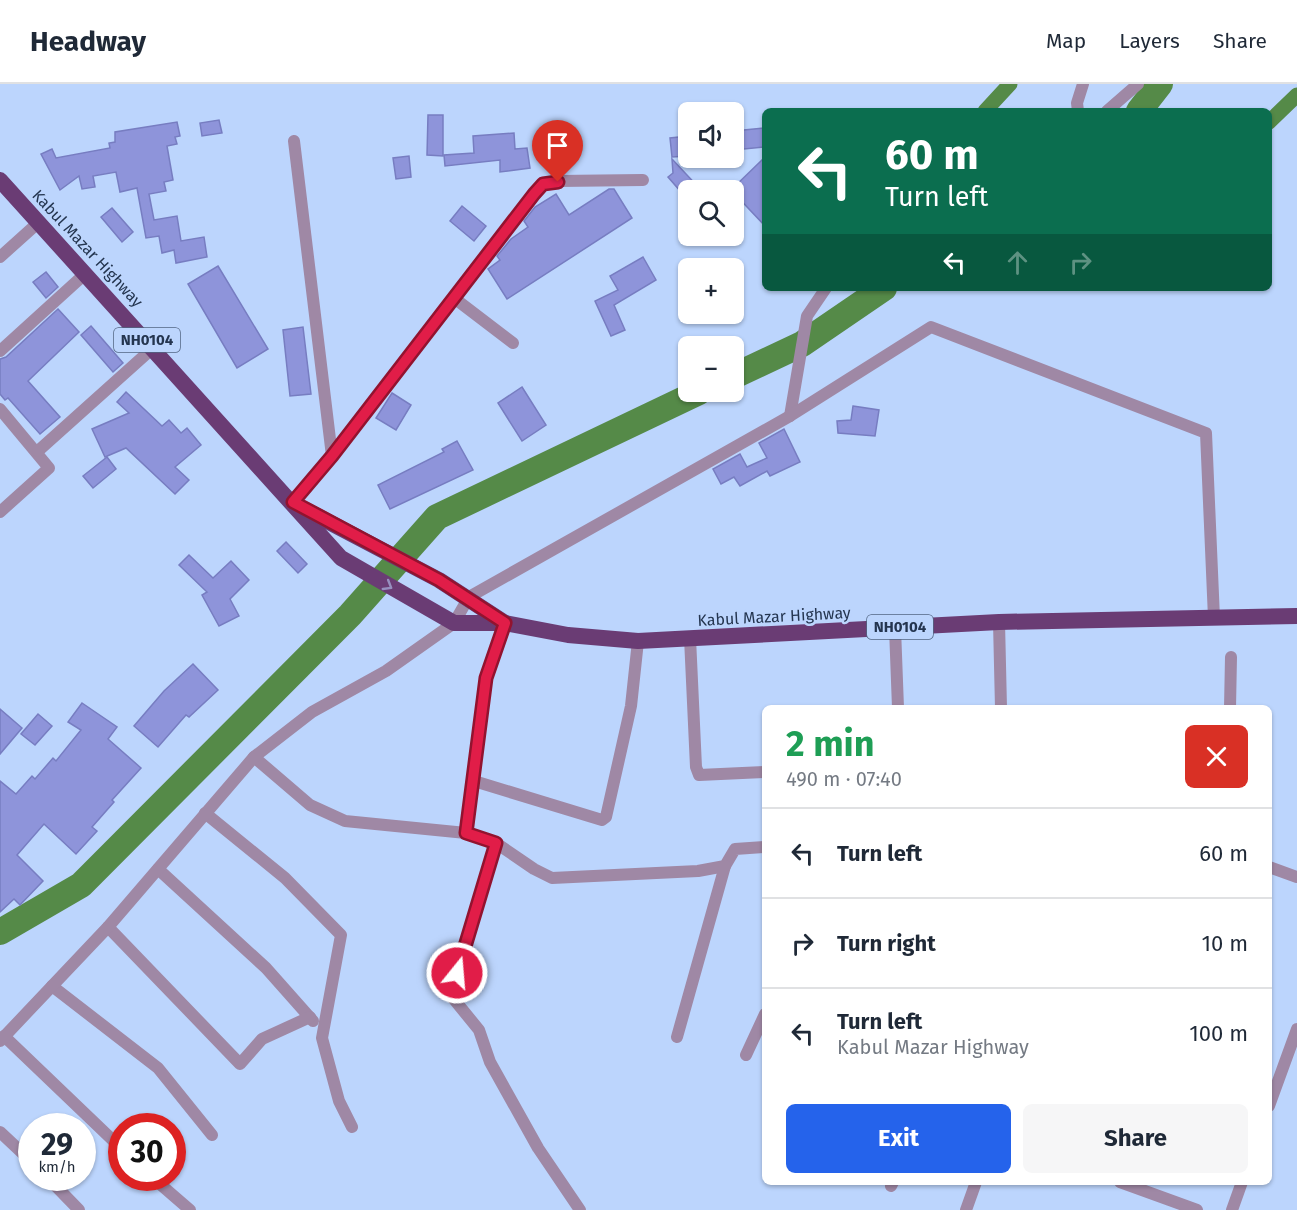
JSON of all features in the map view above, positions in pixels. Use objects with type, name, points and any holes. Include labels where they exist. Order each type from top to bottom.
[{"type":"highway","name":"Kabul Mazar Highway","points":[[0,180],[154,347],[341,558],[454,623],[505,623],[568,635],[638,641],[999,622],[1297,616]]},
{"type":"highway","name":"Kabul Mazar Highway","points":[[293,502],[469,597],[505,623]]},
{"type":"street","points":[[1078,108],[1083,84]]},
{"type":"street","points":[[1110,108],[1138,84]]},
{"type":"street","points":[[294,141],[332,456]]},
{"type":"street","points":[[293,502],[332,456],[543,184],[643,180]]},
{"type":"street","points":[[0,257],[39,222]]},
{"type":"street","points":[[0,351],[86,273]]},
{"type":"street","points":[[790,416],[807,316],[824,291]]},
{"type":"street","points":[[454,298],[513,343]]},
{"type":"street","points":[[108,1136],[2,1038],[108,927],[254,757],[312,712],[386,671],[454,623],[469,597],[790,416],[931,327],[1206,433],[1214,618]]},
{"type":"street","points":[[38,451],[154,347]]},
{"type":"street","points":[[0,409],[38,451],[49,468],[0,512]]},
{"type":"street","points":[[999,622],[1001,705]]},
{"type":"street","points":[[466,833],[486,678],[505,623]]},
{"type":"street","points":[[895,628],[898,705]]},
{"type":"street","points":[[690,638],[696,767],[699,775],[762,772]]},
{"type":"street","points":[[474,781],[603,820],[606,817],[630,706],[638,641]]},
{"type":"street","points":[[1230,705],[1231,657]]},
{"type":"street","points":[[254,757],[310,805],[345,821],[466,833],[496,843],[534,869],[552,878],[698,871],[725,866]]},
{"type":"street","points":[[205,813],[285,878],[340,935],[322,1038],[339,1101],[352,1127]]},
{"type":"street","points":[[496,843],[457,973],[444,987],[479,1030],[490,1062],[538,1148],[580,1210]]},
{"type":"street","points":[[677,1037],[725,866],[735,849],[762,847]]},
{"type":"street","points":[[1272,868],[1297,877]]},
{"type":"street","points":[[158,869],[266,968],[323,1032]]},
{"type":"street","points":[[108,927],[240,1064],[262,1039],[310,1017]]},
{"type":"street","points":[[52,986],[158,1068],[212,1135]]},
{"type":"street","points":[[746,1055],[762,1020]]},
{"type":"street","points":[[1272,1098],[1297,1029]]},
{"type":"street","points":[[0,1132],[18,1149]]},
{"type":"street","points":[[966,1210],[975,1185]]},
{"type":"street","points":[[1232,1210],[1241,1185]]},
{"type":"street","points":[[1150,1186],[1197,1210]]},
{"type":"street","points":[[61,1191],[79,1210]]},
{"type":"street","points":[[168,1191],[190,1210]]},
{"type":"building","points":[[428,115],[443,115],[443,156],[427,155]]},
{"type":"building","points":[[219,120],[222,133],[202,136],[200,123]]},
{"type":"building","points":[[177,122],[180,136],[175,137],[177,144],[167,146],[173,180],[164,182],[166,191],[149,194],[154,220],[177,216],[181,241],[204,237],[207,257],[176,263],[174,250],[162,253],[159,236],[146,238],[137,188],[120,192],[116,172],[93,176],[95,187],[82,189],[79,176],[60,190],[41,154],[52,149],[56,158],[110,148],[109,143],[115,142],[115,132]]},
{"type":"building","points":[[762,128],[762,147],[744,149],[744,130]]},
{"type":"building","points":[[514,133],[515,149],[527,148],[530,168],[500,172],[500,160],[445,166],[444,155],[474,153],[473,136]]},
{"type":"building","points":[[678,137],[678,157],[672,157],[670,138]]},
{"type":"building","points":[[409,156],[411,177],[396,179],[393,158]]},
{"type":"building","points":[[672,159],[692,180],[678,180],[678,188],[668,177],[673,173]]},
{"type":"building","points":[[762,160],[762,223],[744,204],[744,180],[741,180]]},
{"type":"building","points":[[609,189],[614,189],[632,218],[507,299],[488,269],[500,260],[497,256],[511,239],[528,227],[524,221],[535,207],[556,194],[569,215]]},
{"type":"building","points":[[462,206],[486,226],[474,241],[450,221]]},
{"type":"building","points":[[112,208],[133,232],[122,242],[101,217]]},
{"type":"building","points":[[643,257],[656,280],[614,305],[625,330],[611,336],[595,301],[618,290],[610,276]]},
{"type":"building","points":[[218,266],[268,349],[237,368],[188,284]]},
{"type":"building","points":[[46,272],[58,287],[46,298],[33,282]]},
{"type":"building","points":[[58,309],[79,332],[28,381],[60,417],[40,434],[8,398],[5,400],[0,394],[0,359],[6,357]]},
{"type":"building","points":[[91,326],[123,363],[113,372],[81,335]]},
{"type":"building","points":[[303,327],[311,394],[290,396],[283,330]]},
{"type":"building","points":[[522,387],[546,425],[522,441],[498,403]]},
{"type":"building","points":[[126,392],[162,426],[169,420],[181,433],[187,428],[201,445],[175,467],[189,480],[175,494],[126,448],[105,457],[92,429],[129,413],[117,402]]},
{"type":"building","points":[[392,393],[411,405],[396,430],[376,418]]},
{"type":"building","points":[[853,406],[879,410],[875,436],[838,433],[837,421],[851,420]]},
{"type":"building","points":[[784,429],[800,462],[770,476],[767,471],[740,486],[734,477],[721,484],[713,469],[740,454],[747,467],[767,458],[759,443]]},
{"type":"building","points":[[457,441],[473,470],[390,509],[378,485],[444,452],[442,449]]},
{"type":"building","points":[[107,457],[116,469],[93,488],[83,476]]},
{"type":"building","points":[[286,542],[307,564],[298,573],[277,551]]},
{"type":"building","points":[[189,555],[213,578],[231,561],[249,580],[230,599],[239,616],[219,626],[202,595],[207,592],[179,565]]},
{"type":"building","points":[[193,664],[218,690],[189,717],[186,715],[158,747],[134,726],[164,691]]},
{"type":"building","points":[[82,703],[117,727],[108,739],[141,768],[112,800],[114,802],[92,827],[97,831],[76,854],[44,824],[17,855],[43,881],[20,905],[14,899],[0,912],[0,781],[16,794],[32,776],[35,779],[53,758],[56,761],[81,730],[68,722]]},
{"type":"building","points":[[0,709],[22,728],[0,754]]},
{"type":"building","points":[[38,714],[52,726],[35,745],[21,734]]},
{"type":"waterway","points":[[988,108],[1010,84]]},
{"type":"waterway","points":[[1141,108],[1160,84]]},
{"type":"waterway","points":[[1272,119],[1297,95]]},
{"type":"waterway","points":[[744,371],[802,344],[880,291]]},
{"type":"waterway","points":[[0,932],[81,885],[350,615],[437,517],[678,402]]},
{"type":"route","points":[[457,973],[496,843],[466,833],[486,678],[505,623],[469,597],[293,502],[332,456],[534,194],[543,184],[558,182]]}]
